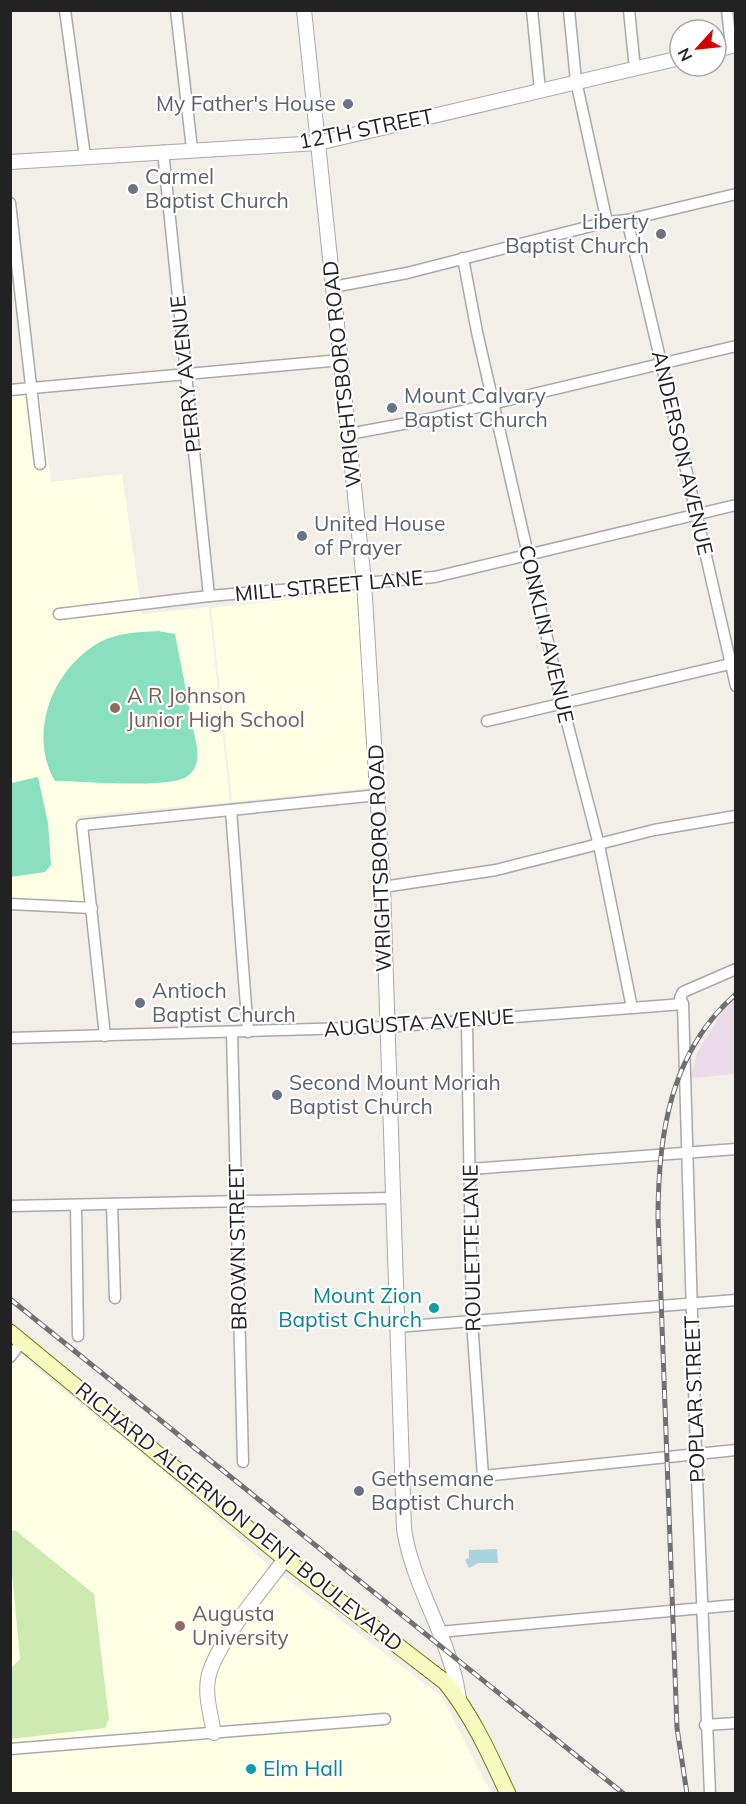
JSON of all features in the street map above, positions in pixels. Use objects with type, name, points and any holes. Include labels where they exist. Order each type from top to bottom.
[{"type":"main road","name":"RICHARD ALGERNON DENT BOULEVARD","points":[[16,1337],[285,1559],[445,1682],[461,1702]]},
{"type":"main road","name":"WRIGHTSBORO ROAD","points":[[461,1702],[508,1794]]},
{"type":"street","points":[[65,10],[85,157]]},
{"type":"street","points":[[176,10],[192,149]]},
{"type":"street","name":"WRIGHTSBORO ROAD","points":[[304,10],[364,582],[383,887],[396,1327],[405,1540],[415,1579],[455,1673],[461,1702]]},
{"type":"street","points":[[532,10],[540,90]]},
{"type":"street","points":[[569,10],[576,81],[607,222]]},
{"type":"street","points":[[629,10],[635,69]]},
{"type":"street","points":[[727,10],[733,46]]},
{"type":"street","name":"12TH STREET","points":[[10,162],[318,142],[668,61]]},
{"type":"street","name":"PERRY AVENUE","points":[[164,152],[209,596]]},
{"type":"street","points":[[333,287],[735,194]]},
{"type":"street","points":[[10,203],[15,282],[32,388],[40,464]]},
{"type":"street","name":"ANDERSON AVENUE","points":[[627,220],[663,363],[695,515],[735,686]]},
{"type":"street","name":"CONKLIN AVENUE","points":[[463,258],[562,703],[600,845],[632,1008]]},
{"type":"street","points":[[349,434],[424,420],[735,346]]},
{"type":"street","points":[[10,390],[341,360]]},
{"type":"street","name":"MILL STREET LANE","points":[[59,614],[209,596],[435,576],[735,505]]},
{"type":"street","points":[[488,721],[730,664]]},
{"type":"street","points":[[105,1036],[82,825],[378,795]]},
{"type":"street","points":[[231,810],[248,1032]]},
{"type":"street","points":[[383,887],[496,870],[654,830],[735,816]]},
{"type":"street","points":[[10,904],[92,908]]},
{"type":"street","points":[[683,1004],[680,998],[683,992],[735,969]]},
{"type":"street","name":"AUGUSTA AVENUE","points":[[10,1038],[386,1027],[683,1004]]},
{"type":"street","name":"POPLAR STREET","points":[[683,1004],[705,1725],[710,1794]]},
{"type":"street","name":"ROULETTE LANE","points":[[467,1021],[472,1321],[483,1476],[696,1453]]},
{"type":"street","name":"BROWN STREET","points":[[232,1032],[243,1462]]},
{"type":"street","points":[[471,1169],[735,1149]]},
{"type":"street","points":[[10,1206],[392,1198]]},
{"type":"street","points":[[112,1204],[115,1298]]},
{"type":"street","points":[[76,1205],[78,1336]]},
{"type":"street","points":[[396,1327],[735,1300]]},
{"type":"street","points":[[10,1357],[16,1337]]},
{"type":"street","points":[[696,1453],[735,1450]]},
{"type":"street","points":[[214,1734],[207,1693],[211,1667],[224,1644],[285,1559]]},
{"type":"street","points":[[439,1632],[735,1605]]},
{"type":"street","points":[[10,1749],[385,1719]]},
{"type":"street","points":[[705,1725],[735,1723]]},
{"type":"shaded area","name":"A R Johnson Junior High School","points":[[39,394],[51,482],[122,474],[142,614],[209,607],[230,802],[77,816],[87,903],[11,897],[11,396]]},
{"type":"shaded area","points":[[358,592],[369,788],[232,802],[211,608]]},
{"type":"shaded area","points":[[735,1001],[735,1074],[691,1078],[697,1053],[725,1008]]},
{"type":"shaded area","name":"Augusta University","points":[[10,1347],[155,1464],[267,1564],[442,1697],[491,1793],[11,1793]]},
{"type":"green space","points":[[158,631],[175,634],[197,748],[195,768],[186,777],[161,783],[55,781],[47,762],[44,743],[45,723],[49,703],[69,668],[83,653],[107,639]]},
{"type":"green space","points":[[38,777],[48,823],[51,865],[45,872],[11,877],[11,783]]},
{"type":"green space","points":[[15,1530],[94,1594],[109,1719],[105,1728],[11,1739],[11,1668],[20,1659],[11,1563],[11,1531]]},
{"type":"water","points":[[497,1549],[498,1563],[478,1563],[469,1568],[465,1560],[469,1558],[469,1550]]},
{"type":"railway","points":[[687,1794],[677,1728],[658,1218],[659,1187],[665,1126],[682,1068],[696,1042],[714,1017],[736,994]]},
{"type":"railway","points":[[10,1299],[624,1794]]},
{"type":"place","name":"My Father's House","points":[[348,104]]},
{"type":"place","name":"Carmel Baptist Church","points":[[133,189]]},
{"type":"place","name":"Liberty Baptist Church","points":[[661,234]]},
{"type":"place","name":"Mount Calvary Baptist Church","points":[[392,408]]},
{"type":"place","name":"United House of Prayer","points":[[302,536]]},
{"type":"place","name":"A R Johnson Junior High School","points":[[115,708]]},
{"type":"place","name":"Antioch Baptist Church","points":[[140,1003]]},
{"type":"place","name":"Second Mount Moriah Baptist Church","points":[[277,1095]]},
{"type":"place","name":"Mount Zion Baptist Church","points":[[434,1308]]},
{"type":"place","name":"Gethsemane Baptist Church","points":[[359,1491]]},
{"type":"place","name":"Augusta University","points":[[180,1626]]},
{"type":"place","name":"Elm Hall","points":[[251,1769]]}]
